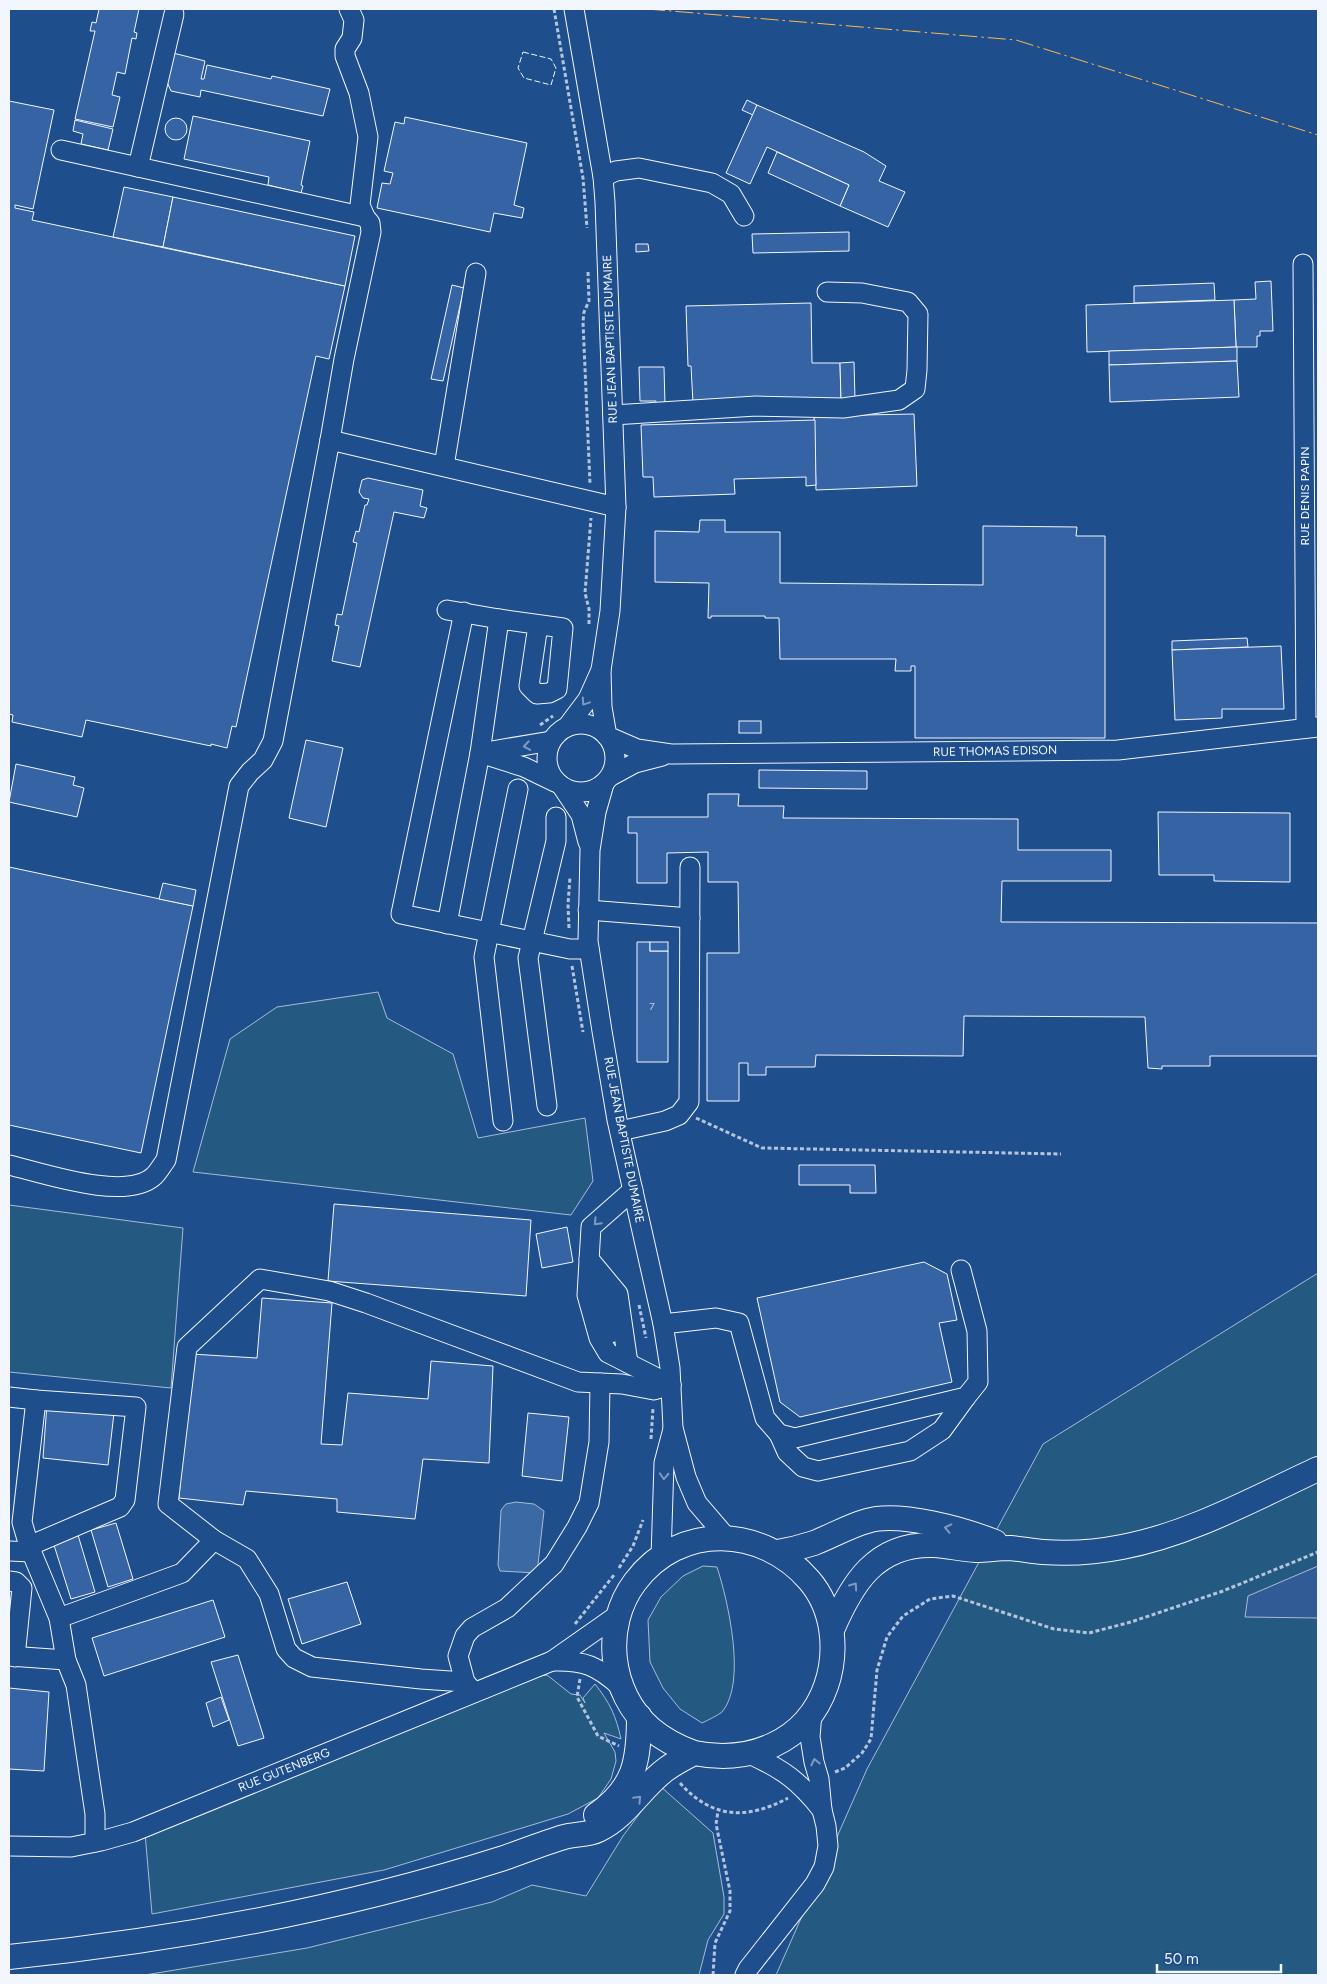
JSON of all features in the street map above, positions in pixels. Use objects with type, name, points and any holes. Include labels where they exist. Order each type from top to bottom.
[{"type":"main road","points":[[832,1630],[848,1594],[858,1580],[871,1566],[898,1550],[914,1546],[933,1545],[975,1550],[1011,1548],[1043,1552],[1078,1553],[1122,1547],[1157,1538],[1222,1514],[1318,1468]]},
{"type":"main road","points":[[777,1552],[796,1549],[845,1528],[870,1520],[898,1518],[977,1535],[1011,1548]]},
{"type":"main road","points":[[727,1538],[753,1542],[777,1552],[797,1566],[813,1585],[825,1606],[832,1630],[833,1652],[830,1674],[823,1694],[812,1713],[799,1728],[784,1739],[767,1748],[749,1754],[730,1757],[694,1753],[663,1739],[638,1716],[621,1686],[616,1669],[615,1632],[619,1614],[635,1582],[661,1558],[692,1542],[727,1538]]},
{"type":"main road","points":[[566,1836],[606,1808],[628,1782],[638,1755],[638,1716]]},
{"type":"main road","points":[[9,1957],[117,1945],[267,1919],[344,1902],[479,1866],[566,1836],[596,1831],[614,1821],[664,1771],[694,1753]]},
{"type":"street","points":[[9,1166],[103,1187],[126,1187],[141,1183],[154,1176],[166,1160],[239,786],[262,760],[273,741],[344,359],[371,232],[370,223],[360,205],[368,137],[358,93],[345,56],[345,49],[352,38],[354,20],[349,9]]},
{"type":"street","name":"RUE JEAN BAPTISTE DUMAIRE","points":[[574,9],[603,177],[616,507],[610,611],[601,670],[602,707],[607,736]]},
{"type":"street","points":[[138,167],[174,14]]},
{"type":"street","points":[[61,150],[365,217]]},
{"type":"street","points":[[603,177],[616,171],[639,168],[712,183],[731,194],[744,216]]},
{"type":"street","name":"RUE DENIS PAPIN","points":[[1303,264],[1311,334],[1312,727]]},
{"type":"street","points":[[444,466],[476,273]]},
{"type":"street","points":[[613,415],[756,406],[843,408],[899,400],[915,389],[918,370],[918,314],[908,302],[862,293],[827,292]]},
{"type":"street","points":[[330,440],[616,507]]},
{"type":"street","points":[[538,625],[456,611],[401,914],[570,949],[589,949]]},
{"type":"street","points":[[447,924],[480,753],[499,619]]},
{"type":"street","name":"RUE JEAN BAPTISTE DUMAIRE","points":[[567,727],[588,699],[601,670]]},
{"type":"street","points":[[480,753],[524,767],[559,785],[573,792],[584,793],[594,790],[607,780],[614,766],[615,755],[607,736],[598,729],[588,725],[577,724],[567,727],[558,733],[551,741],[546,763],[549,773],[559,785]]},
{"type":"street","name":"RUE THOMAS EDISON","points":[[607,736],[637,749],[671,754],[1118,750],[1312,727]]},
{"type":"street","points":[[480,753],[551,741]]},
{"type":"street","name":"RUE THOMAS EDISON","points":[[607,780],[635,763],[671,754]]},
{"type":"street","name":"RUE JEAN BAPTISTE DUMAIRE","points":[[607,780],[596,812],[590,850],[589,949],[620,1131],[663,1324],[671,1385],[673,1428],[686,1477],[697,1503],[727,1538]]},
{"type":"street","name":"RUE JEAN BAPTISTE DUMAIRE","points":[[559,785],[581,815],[590,850]]},
{"type":"street","points":[[503,1121],[484,956],[518,789]]},
{"type":"street","points":[[547,1106],[528,958],[556,841],[556,817]]},
{"type":"street","points":[[620,1131],[665,1121],[679,1115],[689,1102],[690,867]]},
{"type":"street","points":[[588,910],[690,918]]},
{"type":"street","points":[[633,1190],[591,1227],[595,1266],[587,1295],[598,1338],[608,1353],[671,1385]]},
{"type":"street","points":[[595,1266],[618,1294],[622,1360]]},
{"type":"street","points":[[663,1324],[716,1318],[739,1323],[765,1418],[778,1434],[787,1452],[803,1467],[818,1471],[910,1451],[942,1430],[978,1382],[977,1331],[961,1270]]},
{"type":"street","points":[[470,1687],[421,1679],[312,1667],[294,1658],[286,1649],[269,1594],[247,1559],[214,1540],[168,1504],[187,1347],[260,1279],[329,1292],[366,1303],[578,1382],[622,1384],[654,1390],[671,1385]]},
{"type":"street","points":[[470,1687],[458,1656],[465,1636],[472,1628],[507,1608],[554,1564],[577,1527],[589,1503],[599,1442],[600,1383]]},
{"type":"street","points":[[9,1397],[136,1407],[125,1500],[120,1507],[30,1549],[9,1551]]},
{"type":"street","points":[[778,1434],[795,1438],[966,1397]]},
{"type":"street","points":[[36,1400],[22,1522],[30,1549],[59,1618],[66,1660],[76,1685],[95,1814],[95,1842]]},
{"type":"street","name":"RUE JEAN BAPTISTE DUMAIRE","points":[[661,1558],[664,1463],[673,1428]]},
{"type":"street","points":[[59,1618],[182,1573],[214,1540]]},
{"type":"street","points":[[9,1581],[16,1582],[22,1588],[12,1656],[66,1660]]},
{"type":"street","name":"RUE GUTENBERG","points":[[552,1661],[619,1614]]},
{"type":"street","name":"RUE GUTENBERG","points":[[9,1846],[71,1846],[133,1832],[403,1720],[470,1687],[552,1661],[574,1660],[587,1664],[605,1673],[621,1686]]},
{"type":"street","points":[[745,1975],[815,1884],[824,1867],[828,1846],[822,1810],[812,1784],[814,1762],[810,1737],[812,1713]]},
{"type":"street","points":[[749,1754],[812,1784]]},
{"type":"path","points":[[679,1115],[701,1118],[762,1148],[1061,1154]]},
{"type":"path","points":[[713,1975],[715,1943],[730,1912],[730,1891],[716,1824],[718,1811],[750,1813],[786,1800],[812,1784],[845,1768],[862,1753],[871,1739],[877,1670],[887,1637],[903,1616],[930,1599],[953,1596],[1054,1629],[1089,1633],[1131,1622],[1223,1590],[1318,1552]]},
{"type":"shaded area","points":[[378,992],[387,1018],[453,1054],[478,1138],[585,1118],[593,1181],[571,1215],[193,1172],[230,1039],[277,1007]]},
{"type":"shaded area","points":[[9,1205],[183,1228],[171,1388],[9,1372]]},
{"type":"shaded area","points":[[1318,1273],[1318,1975],[776,1975],[867,1769],[1043,1444]]},
{"type":"shaded area","points":[[516,1502],[534,1504],[544,1511],[537,1573],[500,1571],[498,1565],[501,1510],[506,1504]]},
{"type":"shaded area","points":[[703,1566],[717,1567],[730,1620],[734,1662],[733,1682],[729,1699],[722,1712],[702,1723],[680,1709],[663,1688],[650,1662],[648,1620],[661,1597],[683,1576]]},
{"type":"shaded area","points":[[1318,1566],[1318,1618],[1245,1617],[1248,1596]]},
{"type":"shaded area","points":[[547,1675],[571,1694],[580,1695],[585,1703],[583,1698],[595,1684],[605,1697],[615,1716],[621,1739],[604,1733],[615,1752],[616,1761],[611,1779],[598,1798],[568,1814],[384,1870],[152,1914],[145,1833],[528,1677]]},
{"type":"shaded area","points":[[660,1786],[713,1833],[724,1897],[724,1914],[708,1940],[699,1975],[145,1975],[307,1948],[492,1902],[532,1885],[586,1896],[623,1836]]},
{"type":"building","points":[[99,9],[139,9],[134,32],[137,33],[136,39],[132,38],[125,74],[117,72],[112,95],[120,97],[113,127],[75,119],[95,31],[90,31],[92,22],[96,23]]},
{"type":"building","points":[[173,53],[205,61],[201,79],[204,79],[207,65],[271,79],[272,76],[330,89],[323,116],[201,90],[200,97],[171,91],[167,82]]},
{"type":"building","points":[[747,100],[757,105],[753,115],[742,110]]},
{"type":"building","points":[[9,101],[54,110],[33,209],[15,205],[15,208],[34,212],[32,220],[345,286],[329,359],[316,356],[236,727],[232,726],[227,748],[86,720],[82,737],[12,722],[13,715],[9,714]]},
{"type":"building","points":[[757,105],[864,152],[886,166],[879,181],[905,192],[888,227],[840,206],[849,185],[767,147],[750,184],[726,173]]},
{"type":"building","points":[[193,116],[310,141],[301,193],[268,185],[269,177],[184,159]]},
{"type":"building","points":[[405,117],[527,143],[514,205],[524,208],[522,218],[494,213],[490,232],[377,208],[382,183],[390,184],[393,173],[384,171],[395,122],[404,124]]},
{"type":"building","points":[[176,118],[186,125],[187,129],[180,139],[176,140],[166,133],[165,129],[172,119]]},
{"type":"building","points":[[75,120],[113,129],[108,150],[81,144],[83,134],[73,131]]},
{"type":"building","points":[[777,152],[849,185],[840,206],[768,173]]},
{"type":"building","points":[[124,187],[173,197],[163,247],[113,237]]},
{"type":"building","points":[[173,197],[355,236],[345,286],[163,247]]},
{"type":"building","points":[[849,232],[849,251],[753,253],[752,234]]},
{"type":"building","points":[[636,244],[648,244],[649,251],[636,252]]},
{"type":"building","points":[[1271,281],[1273,331],[1260,331],[1260,336],[1257,336],[1257,347],[1236,347],[1234,300],[1256,299],[1255,282]]},
{"type":"building","points":[[1214,283],[1215,300],[1134,303],[1134,286]]},
{"type":"building","points":[[452,285],[464,288],[443,381],[431,379]]},
{"type":"building","points":[[1234,300],[1236,347],[1087,352],[1086,305]]},
{"type":"building","points":[[811,303],[812,363],[840,363],[841,400],[693,403],[691,366],[688,366],[686,306]]},
{"type":"building","points":[[1237,347],[1237,361],[1109,365],[1109,351]]},
{"type":"building","points":[[1237,361],[1239,397],[1110,402],[1109,365]]},
{"type":"building","points":[[854,362],[855,399],[841,400],[840,363]]},
{"type":"building","points":[[639,367],[664,367],[665,405],[656,405],[656,401],[640,401]]},
{"type":"building","points":[[914,414],[917,486],[816,490],[814,416]]},
{"type":"building","points":[[815,420],[816,485],[806,486],[806,477],[734,479],[735,494],[654,497],[653,477],[643,477],[641,425]]},
{"type":"building","points":[[368,478],[423,490],[420,506],[427,508],[424,518],[394,512],[360,667],[332,661],[339,626],[335,625],[337,614],[342,615],[357,543],[353,542],[356,531],[359,532],[365,505],[367,505],[369,499],[363,498],[359,492],[362,480]]},
{"type":"building","points":[[700,520],[725,520],[725,532],[780,532],[780,583],[983,585],[983,526],[1077,527],[1076,536],[1105,536],[1105,738],[915,738],[915,666],[911,666],[911,671],[895,671],[896,659],[780,659],[779,618],[765,618],[765,616],[711,616],[711,618],[708,618],[709,583],[655,582],[655,531],[699,532]]},
{"type":"building","points":[[1247,638],[1248,647],[1172,650],[1172,641]]},
{"type":"building","points":[[1281,646],[1284,709],[1222,709],[1222,718],[1175,720],[1172,650]]},
{"type":"building","points":[[739,721],[761,721],[761,733],[739,733]]},
{"type":"building","points":[[306,740],[343,748],[326,827],[289,818]]},
{"type":"building","points":[[16,764],[75,777],[73,785],[84,788],[77,817],[9,802]]},
{"type":"building","points":[[759,770],[867,771],[867,789],[759,788]]},
{"type":"building","points":[[708,794],[739,794],[738,806],[784,806],[783,818],[1018,819],[1018,850],[1111,850],[1111,881],[1002,881],[1001,922],[1318,923],[1318,1056],[1210,1056],[1210,1066],[1162,1066],[1162,1069],[1148,1068],[1145,1017],[964,1016],[963,1056],[816,1055],[815,1067],[766,1067],[766,1075],[748,1075],[748,1063],[739,1063],[739,1101],[707,1101],[707,953],[739,953],[738,882],[708,882],[708,852],[667,853],[667,883],[637,883],[637,833],[628,833],[628,817],[708,817]]},
{"type":"building","points":[[1158,812],[1290,813],[1290,882],[1214,881],[1214,875],[1159,875]]},
{"type":"building","points":[[9,867],[193,906],[141,1153],[9,1125]]},
{"type":"building","points":[[163,883],[196,890],[193,906],[159,899]]},
{"type":"building","points":[[637,942],[650,942],[650,951],[668,951],[668,1062],[637,1062]]},
{"type":"building","points":[[650,942],[668,942],[668,951],[650,951]]},
{"type":"building","points":[[799,1165],[875,1165],[876,1193],[850,1193],[850,1185],[799,1185]]},
{"type":"building","points":[[334,1204],[531,1220],[526,1296],[328,1281]]},
{"type":"building","points":[[567,1227],[573,1262],[542,1268],[536,1234]]},
{"type":"building","points":[[924,1262],[947,1274],[957,1320],[939,1323],[952,1382],[800,1417],[780,1402],[757,1298]]},
{"type":"building","points":[[262,1298],[332,1303],[321,1444],[342,1445],[348,1393],[428,1399],[431,1361],[493,1366],[489,1463],[423,1459],[415,1519],[337,1512],[337,1499],[246,1491],[243,1505],[179,1498],[191,1354],[257,1358]]},
{"type":"building","points":[[47,1404],[114,1413],[108,1465],[43,1458]]},
{"type":"building","points":[[528,1413],[569,1417],[562,1481],[522,1476]]},
{"type":"building","points":[[116,1523],[133,1579],[108,1587],[91,1530]]},
{"type":"building","points":[[78,1535],[95,1592],[71,1599],[53,1542]]},
{"type":"building","points":[[347,1582],[361,1624],[302,1644],[288,1599]]},
{"type":"building","points":[[9,1587],[12,1587],[9,1627]]},
{"type":"building","points":[[213,1600],[225,1637],[104,1676],[92,1638]]},
{"type":"building","points":[[238,1655],[264,1738],[238,1746],[211,1662]]},
{"type":"building","points":[[9,1688],[49,1692],[44,1771],[9,1769]]},
{"type":"building","points":[[221,1697],[229,1720],[213,1727],[206,1703]]},
{"type":"fence","points":[[523,52],[551,59],[556,68],[551,85],[524,78],[518,68],[523,52]]},
{"type":"power","points":[[647,9],[1016,40],[1318,135]]}]
